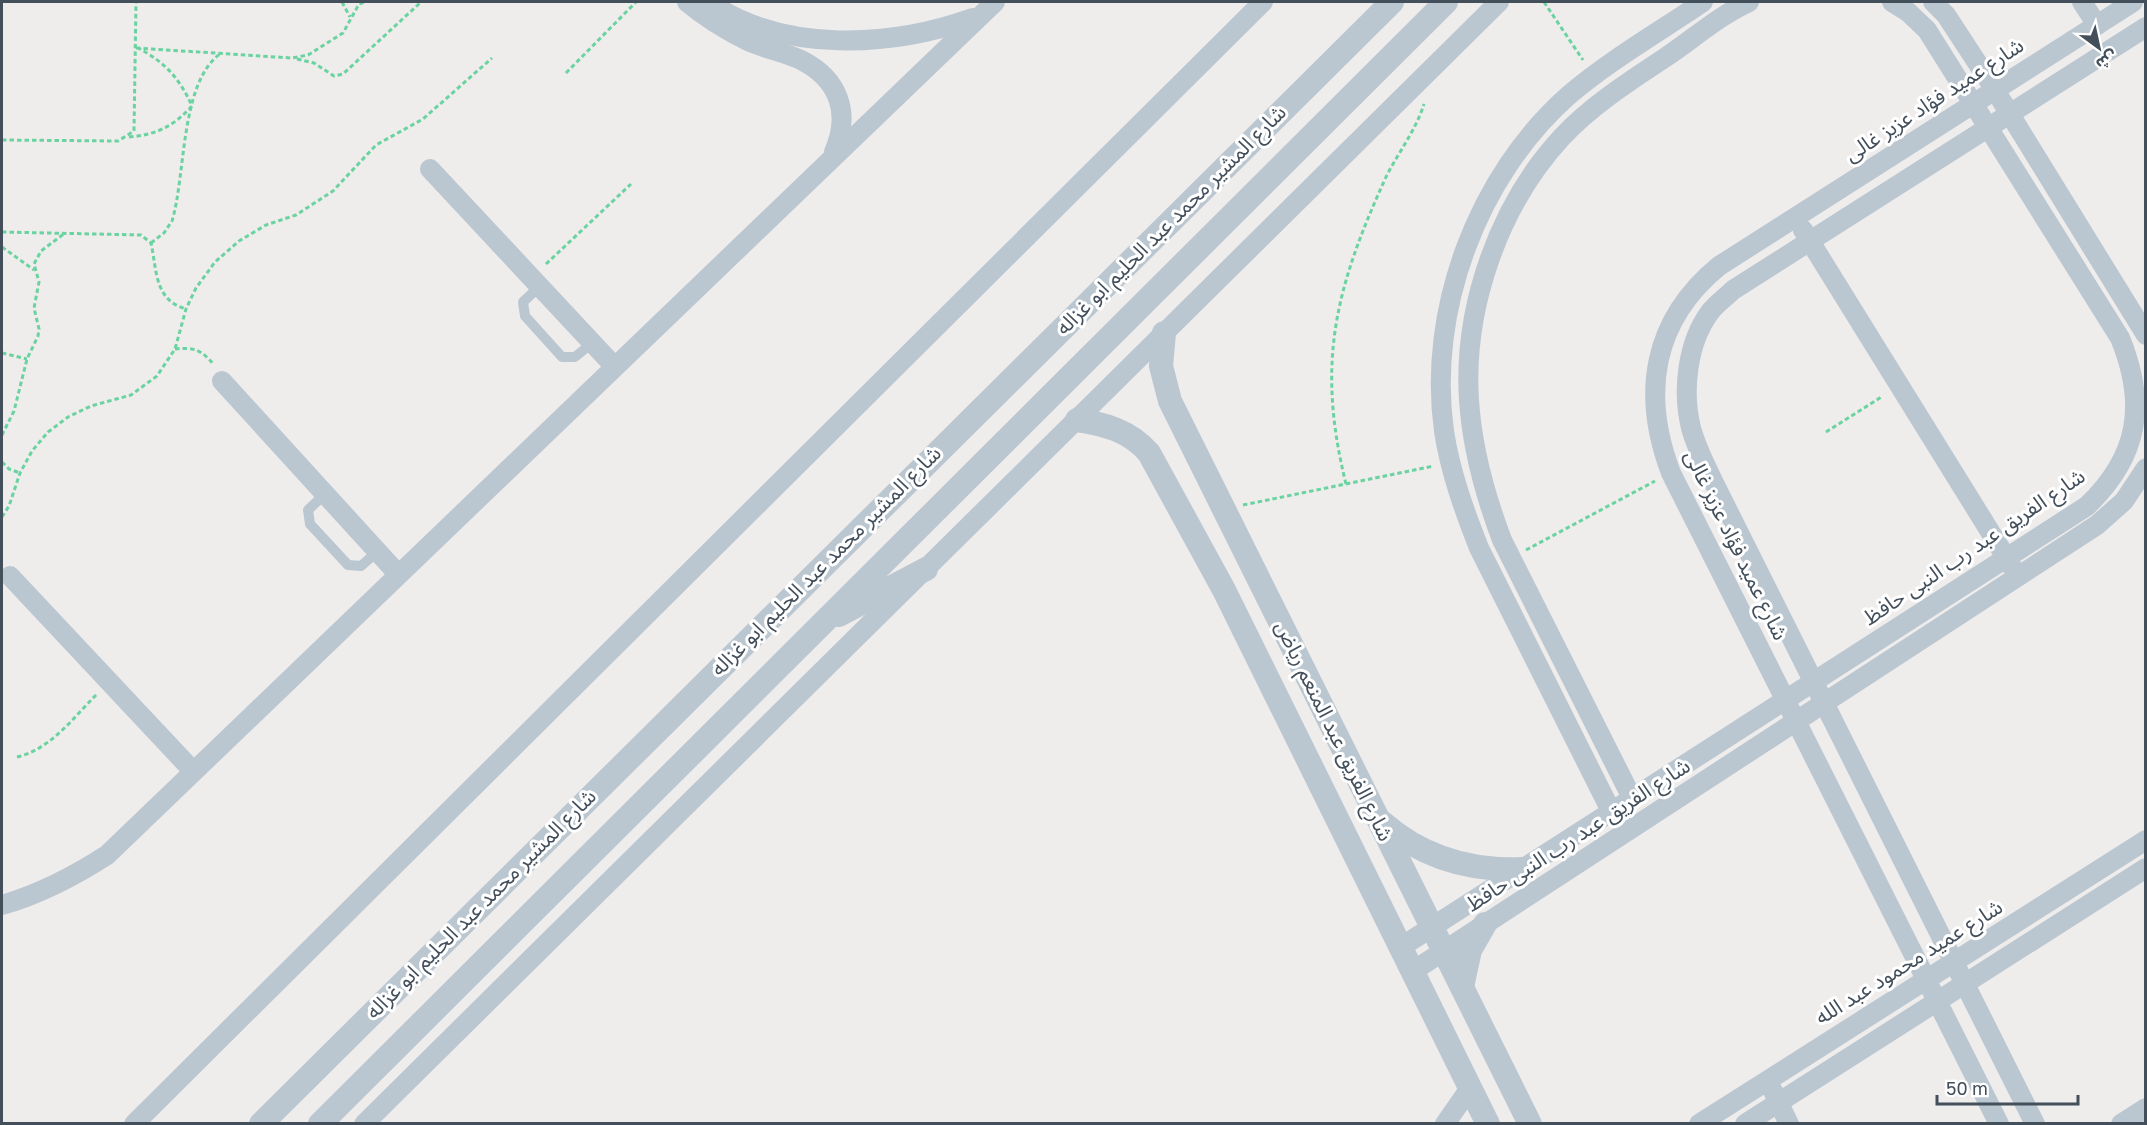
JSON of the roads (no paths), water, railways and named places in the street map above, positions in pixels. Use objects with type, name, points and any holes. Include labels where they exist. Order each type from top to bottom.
[{"type":"street","points":[[687,2],[726,30],[766,48],[799,59],[820,71],[835,89],[842,111],[842,134],[833,155]]},
{"type":"street","points":[[709,2],[737,18],[771,29],[842,40],[913,35],[988,8]]},
{"type":"street","points":[[134,1124],[1263,2]]},
{"type":"street","name":"شارع المشير محمد عبد الحليم ابو غزاله","points":[[261,1124],[1392,2]]},
{"type":"street","name":"شارع المشير محمد عبد الحليم ابو غزاله","points":[[320,1124],[816,627],[1446,2]]},
{"type":"street","points":[[366,1123],[1499,2]]},
{"type":"street","name":"شارع الفريق عبد رب النبى حافظ","points":[[1611,811],[1479,548],[1462,505],[1450,463],[1441,397],[1443,350],[1450,304],[1463,258],[1481,214],[1523,145],[1545,119],[1594,76],[1703,2]]},
{"type":"street","name":"شارع الفريق عبد رب النبى حافظ","points":[[1632,798],[1511,558],[1490,506],[1480,471],[1469,398],[1470,354],[1476,309],[1488,266],[1504,225],[1543,160],[1586,114],[1607,97],[1749,2]]},
{"type":"street","name":"شارع الفريق عبد رب النبى حافظ","points":[[1401,947],[2087,506],[2108,485],[2124,460],[2134,432],[2137,408],[2136,383],[2130,360],[2120,338],[1928,30],[1908,12],[1892,2]]},
{"type":"street","points":[[1933,2],[1946,15],[1995,90],[2145,335]]},
{"type":"street","points":[[2082,2],[2097,25]]},
{"type":"street","name":"شارع عميد فؤاد عزيز غالى","points":[[1999,1124],[1671,473],[1658,433],[1655,381],[1668,330],[1680,307],[1695,286],[1719,266],[2133,2]]},
{"type":"street","points":[[2,906],[33,896],[71,878],[107,855],[988,8]]},
{"type":"street","name":"شارع عميد فؤاد عزيز غالى","points":[[2035,1124],[1702,456],[1691,428],[1687,398],[1691,358],[1696,339],[1710,312],[1733,290],[2145,27]]},
{"type":"street","points":[[430,169],[614,366]]},
{"type":"street","points":[[1795,218],[2018,576]]},
{"type":"street","name":"شارع الفريق عبد المنعم رياض","points":[[1164,333],[1161,366],[1166,390],[1462,987],[1531,1119]]},
{"type":"street","points":[[222,381],[398,574]]},
{"type":"street","name":"شارع الفريق عبد المنعم رياض","points":[[1077,420],[1123,432],[1137,439],[1149,453],[1224,590],[1488,1124]]},
{"type":"street","name":"شارع الفريق عبد رب النبى حافظ","points":[[1413,971],[2097,525],[2124,501],[2145,468]]},
{"type":"street","points":[[816,627],[926,569]]},
{"type":"street","points":[[1224,590],[1255,572]]},
{"type":"street","points":[[10,576],[193,771]]},
{"type":"street","points":[[684,702],[713,730]]},
{"type":"street","points":[[1378,819],[1409,843],[1445,860],[1483,868],[1522,869]]},
{"type":"street","name":"شارع عميد محمود عبد الله","points":[[1699,1124],[2145,840]]},
{"type":"street","points":[[1745,1094],[1753,1121],[1778,1102],[2145,868]]},
{"type":"street","points":[[1462,987],[1470,950],[1485,924]]},
{"type":"street","points":[[1767,1080],[1790,1124]]},
{"type":"street","points":[[1444,1124],[1470,1088]]},
{"type":"street","points":[[2121,1124],[2145,1108]]},
{"type":"lane","points":[[535,282],[523,302],[525,316],[562,357],[575,357],[592,343]]},
{"type":"lane","points":[[325,494],[308,510],[310,524],[348,565],[361,566],[377,552]]}]
